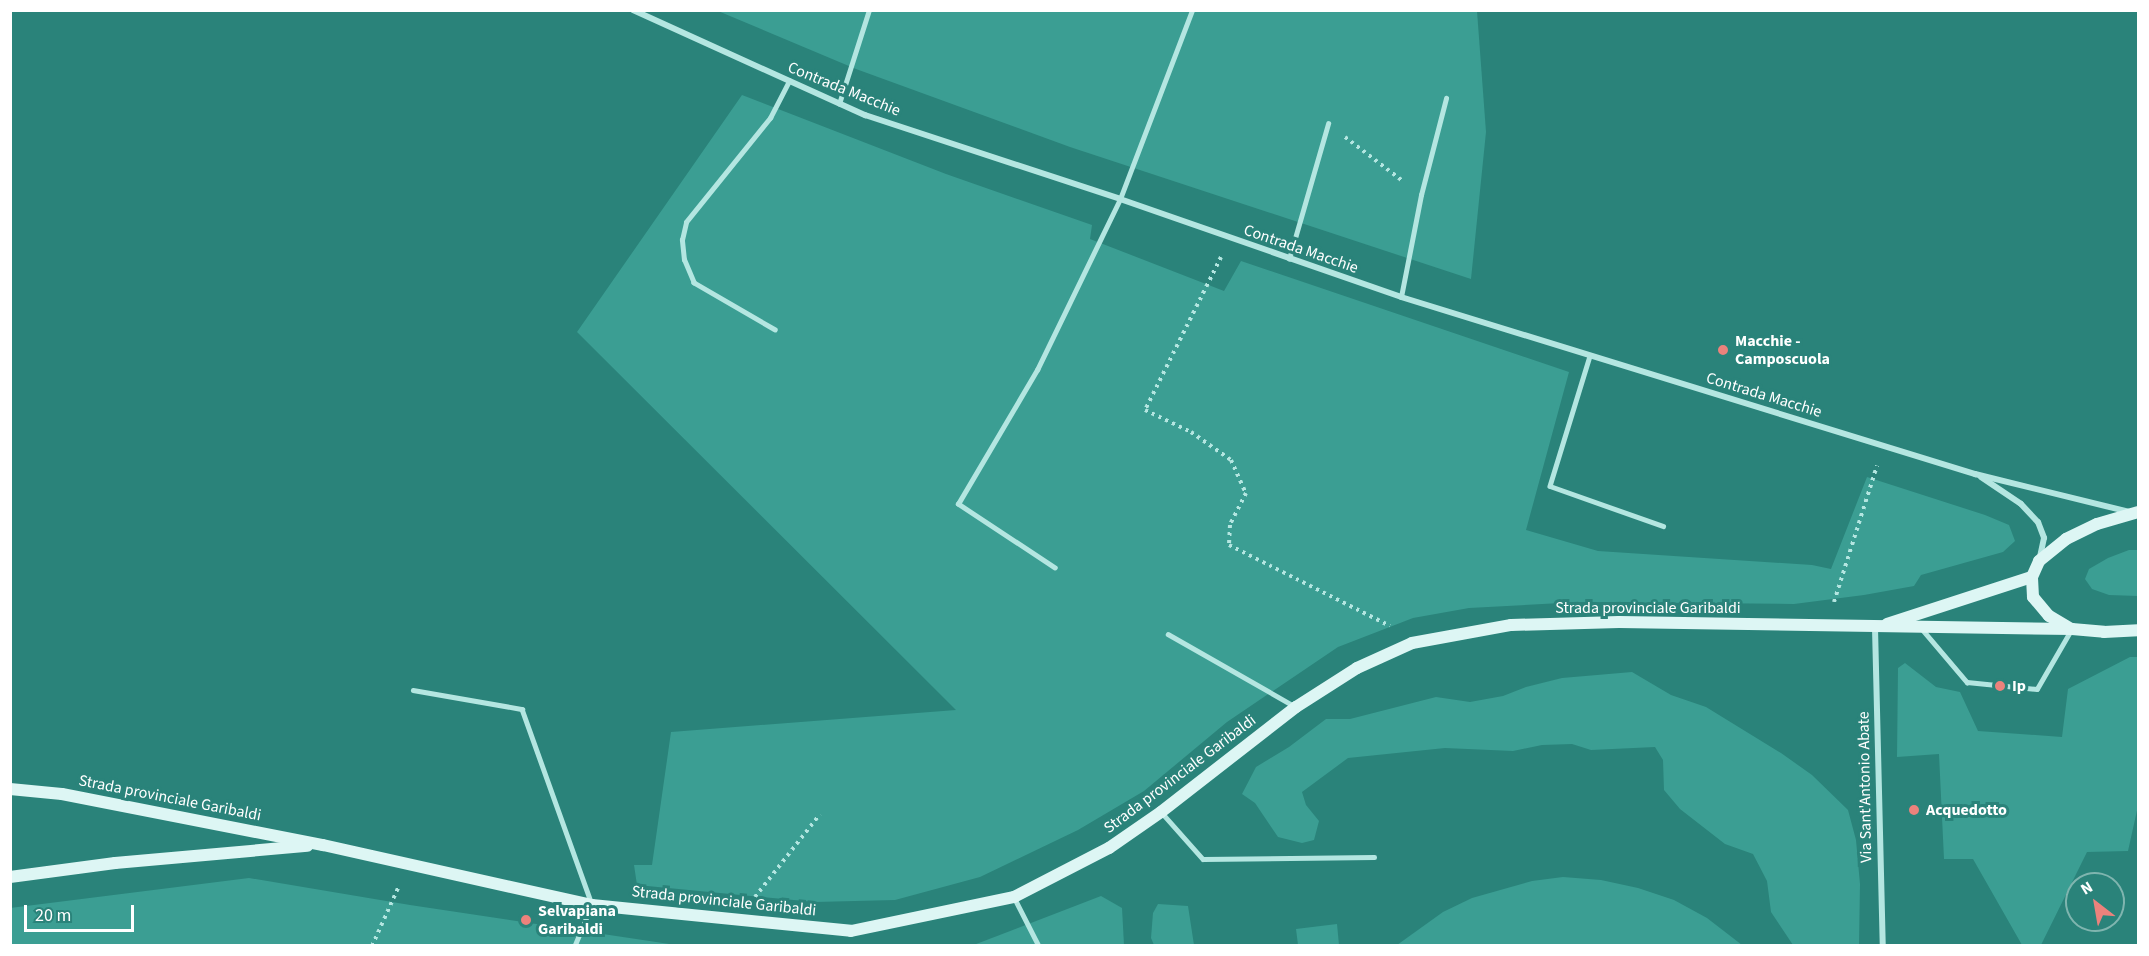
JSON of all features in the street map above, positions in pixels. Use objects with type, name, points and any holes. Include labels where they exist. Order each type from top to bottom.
[{"type":"main road","points":[[2072,629],[2049,616],[2033,597],[2032,577],[2040,561],[2066,539],[2097,524],[2135,512]]},
{"type":"main road","name":"Strada provinciale Garibaldi","points":[[1875,628],[2032,577]]},
{"type":"main road","name":"Strada provinciale Garibaldi","points":[[10,789],[62,794],[323,845],[592,905],[851,931],[1014,897],[1109,848],[1161,812],[1296,707],[1357,668],[1412,643],[1511,625],[1619,622],[1875,628],[2072,629],[2104,632],[2139,630]]},
{"type":"main road","name":"Strada provinciale Garibaldi","points":[[10,877],[115,864],[323,845]]},
{"type":"street","name":"Contrada Macchie","points":[[633,10],[865,115],[1120,199],[1401,297],[1975,474],[2135,512]]},
{"type":"street","name":"Contrada Macchie","points":[[1975,474],[2021,504],[2038,522],[2044,538],[2040,561]]},
{"type":"street","name":"Via Sant'Antonio Abate","points":[[1875,628],[1883,945]]},
{"type":"lane","points":[[839,104],[869,10]]},
{"type":"lane","points":[[1055,568],[958,504],[1037,370],[1120,199],[1192,10]]},
{"type":"lane","points":[[775,330],[694,283],[684,260],[681,240],[686,222],[770,118],[789,81]]},
{"type":"lane","points":[[1401,297],[1421,195],[1446,98]]},
{"type":"lane","points":[[1289,259],[1328,124]]},
{"type":"lane","points":[[1590,356],[1550,486],[1663,526]]},
{"type":"lane","points":[[1920,627],[1967,682],[2037,689],[2072,629]]},
{"type":"lane","points":[[1168,634],[1296,707]]},
{"type":"lane","points":[[413,690],[522,709],[592,905],[575,945]]},
{"type":"lane","points":[[1161,812],[1203,860],[1374,857]]},
{"type":"lane","points":[[1014,897],[1038,945]]},
{"type":"path","points":[[1328,124],[1421,195]]},
{"type":"path","points":[[1230,239],[1145,410],[1191,432],[1231,460],[1246,493],[1230,525],[1229,545],[1382,620],[1412,643]]},
{"type":"path","points":[[1826,626],[1884,446]]},
{"type":"path","points":[[746,920],[757,891],[820,814]]},
{"type":"path","points":[[372,945],[410,863]]},
{"type":"green space","points":[[718,11],[1477,11],[1486,132],[1471,279],[1070,147],[856,69]]},
{"type":"green space","points":[[742,95],[946,174],[1092,225],[1090,239],[1224,291],[1241,261],[1569,372],[1526,530],[1598,551],[1812,565],[1831,569],[1867,477],[2009,525],[2015,541],[2003,552],[1921,575],[1914,586],[1794,604],[1579,602],[1469,608],[1413,618],[1338,647],[1227,722],[1144,791],[1078,830],[980,877],[895,900],[815,902],[637,885],[634,865],[652,865],[671,732],[956,710],[577,332]]},
{"type":"green space","points":[[2129,550],[2138,550],[2138,596],[2109,595],[2092,589],[2085,579],[2089,569]]},
{"type":"green space","points":[[2130,657],[2138,657],[2138,806],[2128,851],[2087,852],[2077,872],[2065,872],[2065,896],[2041,945],[2022,945],[1973,859],[1944,859],[1939,754],[1897,757],[1898,668],[1905,663],[1936,687],[1960,692],[1978,731],[2062,737],[2068,689]]},
{"type":"green space","points":[[1632,672],[1671,695],[1706,707],[1781,753],[1812,775],[1848,810],[1856,840],[1860,884],[1859,945],[1793,945],[1771,912],[1767,881],[1753,854],[1725,844],[1680,809],[1664,790],[1663,760],[1655,747],[1591,750],[1572,744],[1542,745],[1513,751],[1445,748],[1348,758],[1302,792],[1306,805],[1319,821],[1314,840],[1302,843],[1278,837],[1255,803],[1242,794],[1256,767],[1289,747],[1326,719],[1350,719],[1436,697],[1470,702],[1503,696],[1526,687],[1562,678]]},
{"type":"green space","points":[[1563,877],[1601,880],[1638,888],[1674,900],[1707,918],[1742,945],[1397,945],[1443,912],[1472,898],[1532,881]]},
{"type":"green space","points":[[249,878],[676,945],[11,945],[10,908]]},
{"type":"green space","points":[[1101,896],[1122,908],[1124,945],[971,946]]},
{"type":"green space","points":[[1158,904],[1188,906],[1194,945],[1154,945],[1151,938],[1153,913]]},
{"type":"green space","points":[[1337,924],[1339,945],[1298,945],[1296,929]]},
{"type":"place","name":"Macchie - Camposcuola","points":[[1723,350]]},
{"type":"place","name":"Ip","points":[[2000,686]]},
{"type":"place","name":"Acquedotto","points":[[1914,810]]},
{"type":"place","name":"Selvapiana Garibaldi","points":[[526,920]]}]
